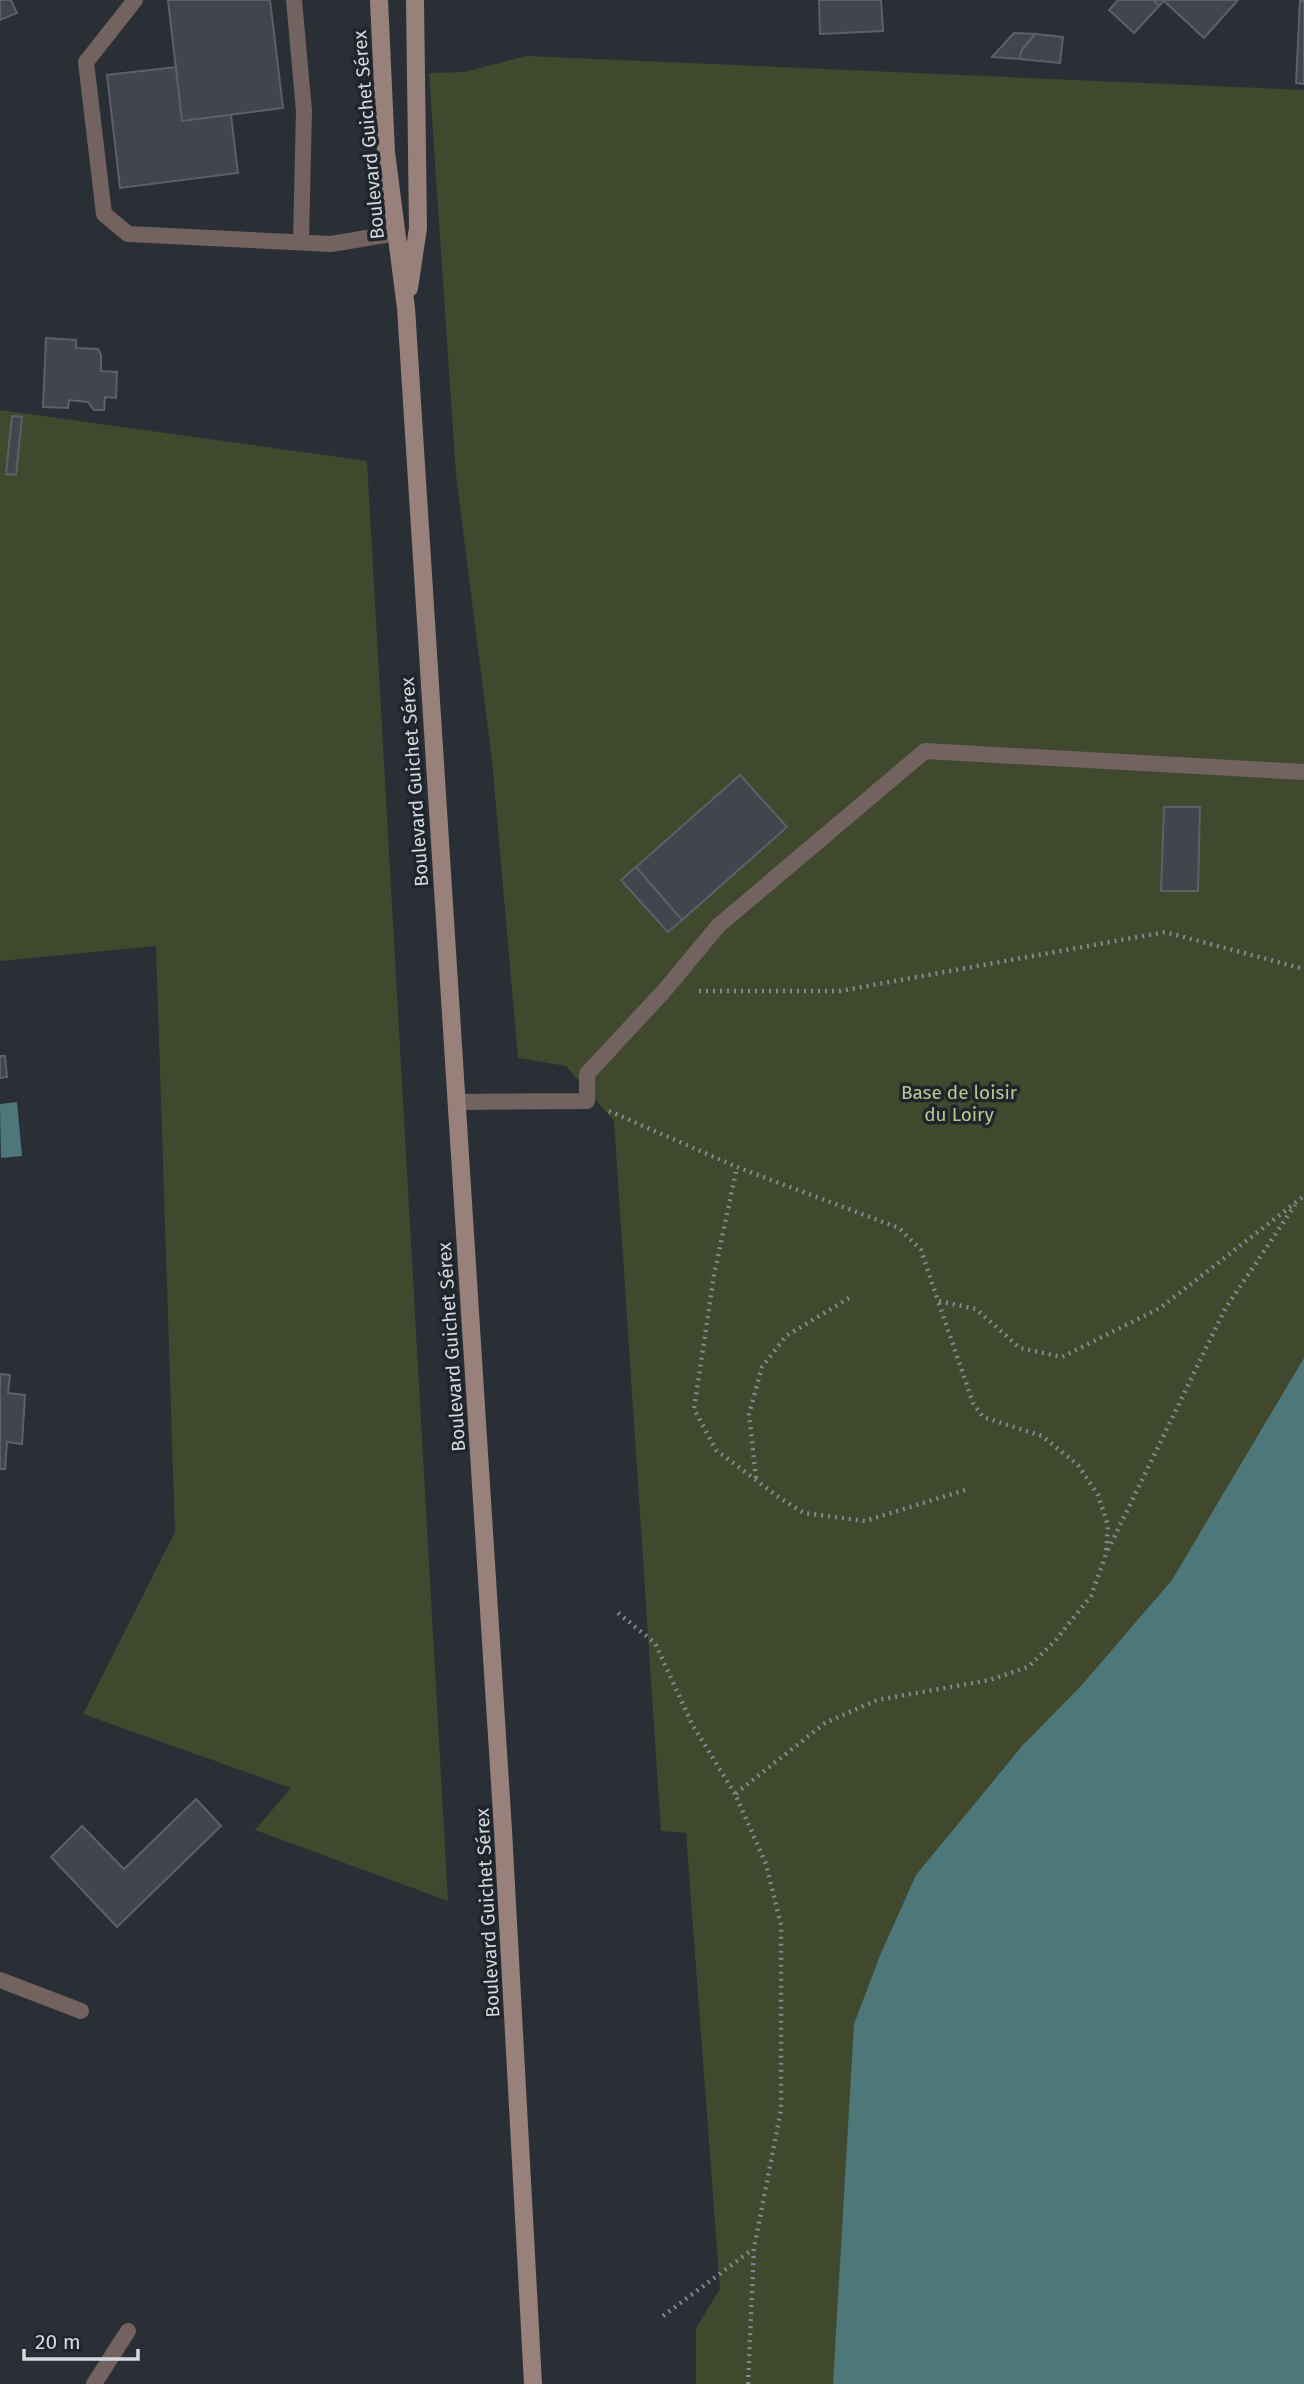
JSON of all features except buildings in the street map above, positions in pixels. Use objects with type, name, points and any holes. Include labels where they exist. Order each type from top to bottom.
[{"type":"main road","name":"Boulevard Guichet Sérex","points":[[379,0],[386,152],[406,308],[503,1830],[533,2384]]},
{"type":"main road","name":"Boulevard Guichet Sérex","points":[[406,308],[418,228],[415,0]]},
{"type":"lane","points":[[135,0],[86,62],[104,214],[128,234],[331,244],[397,233]]},
{"type":"lane","points":[[294,0],[304,111],[301,241]]},
{"type":"lane","points":[[456,1102],[587,1101],[587,1074],[718,926],[925,751],[1304,772]]},
{"type":"lane","points":[[0,1980],[81,2011]]},
{"type":"lane","points":[[94,2384],[128,2331]]},
{"type":"path","points":[[663,991],[840,991],[1165,932],[1304,969]]},
{"type":"path","points":[[587,1101],[737,1167],[899,1228],[920,1250],[972,1403],[983,1417],[1042,1436],[1078,1465],[1098,1495],[1108,1525],[1106,1554]]},
{"type":"path","points":[[737,1167],[714,1275],[694,1409],[716,1450],[804,1513],[865,1521],[965,1490]]},
{"type":"path","points":[[937,1301],[976,1309],[1020,1348],[1062,1357],[1160,1308],[1304,1198]]},
{"type":"path","points":[[735,1794],[825,1723],[877,1700],[990,1680],[1028,1667],[1055,1641],[1091,1596],[1106,1554],[1225,1309],[1297,1201]]},
{"type":"path","points":[[756,1480],[748,1414],[762,1367],[786,1336],[849,1297]]},
{"type":"path","points":[[618,1612],[655,1643],[692,1724],[735,1794],[766,1864],[781,1925],[780,2110],[754,2248],[748,2384]]},
{"type":"path","points":[[663,2316],[754,2248]]},
{"type":"green space","name":"Base de loisir du Loiry","points":[[527,56],[1304,90],[1304,2384],[696,2384],[696,2328],[720,2289],[686,1833],[661,1831],[614,1121],[566,1066],[518,1058],[492,760],[456,474],[429,73],[464,72]]},
{"type":"green space","points":[[0,410],[367,461],[448,1901],[255,1830],[291,1788],[83,1714],[175,1532],[156,946],[0,961]]},
{"type":"shaded area","points":[[17,1102],[22,1156],[1,1158],[0,1104]]},
{"type":"shaded area","points":[[1304,1358],[1304,2384],[833,2384],[854,2024],[881,1953],[916,1875],[1023,1745],[1081,1686],[1172,1580]]}]
